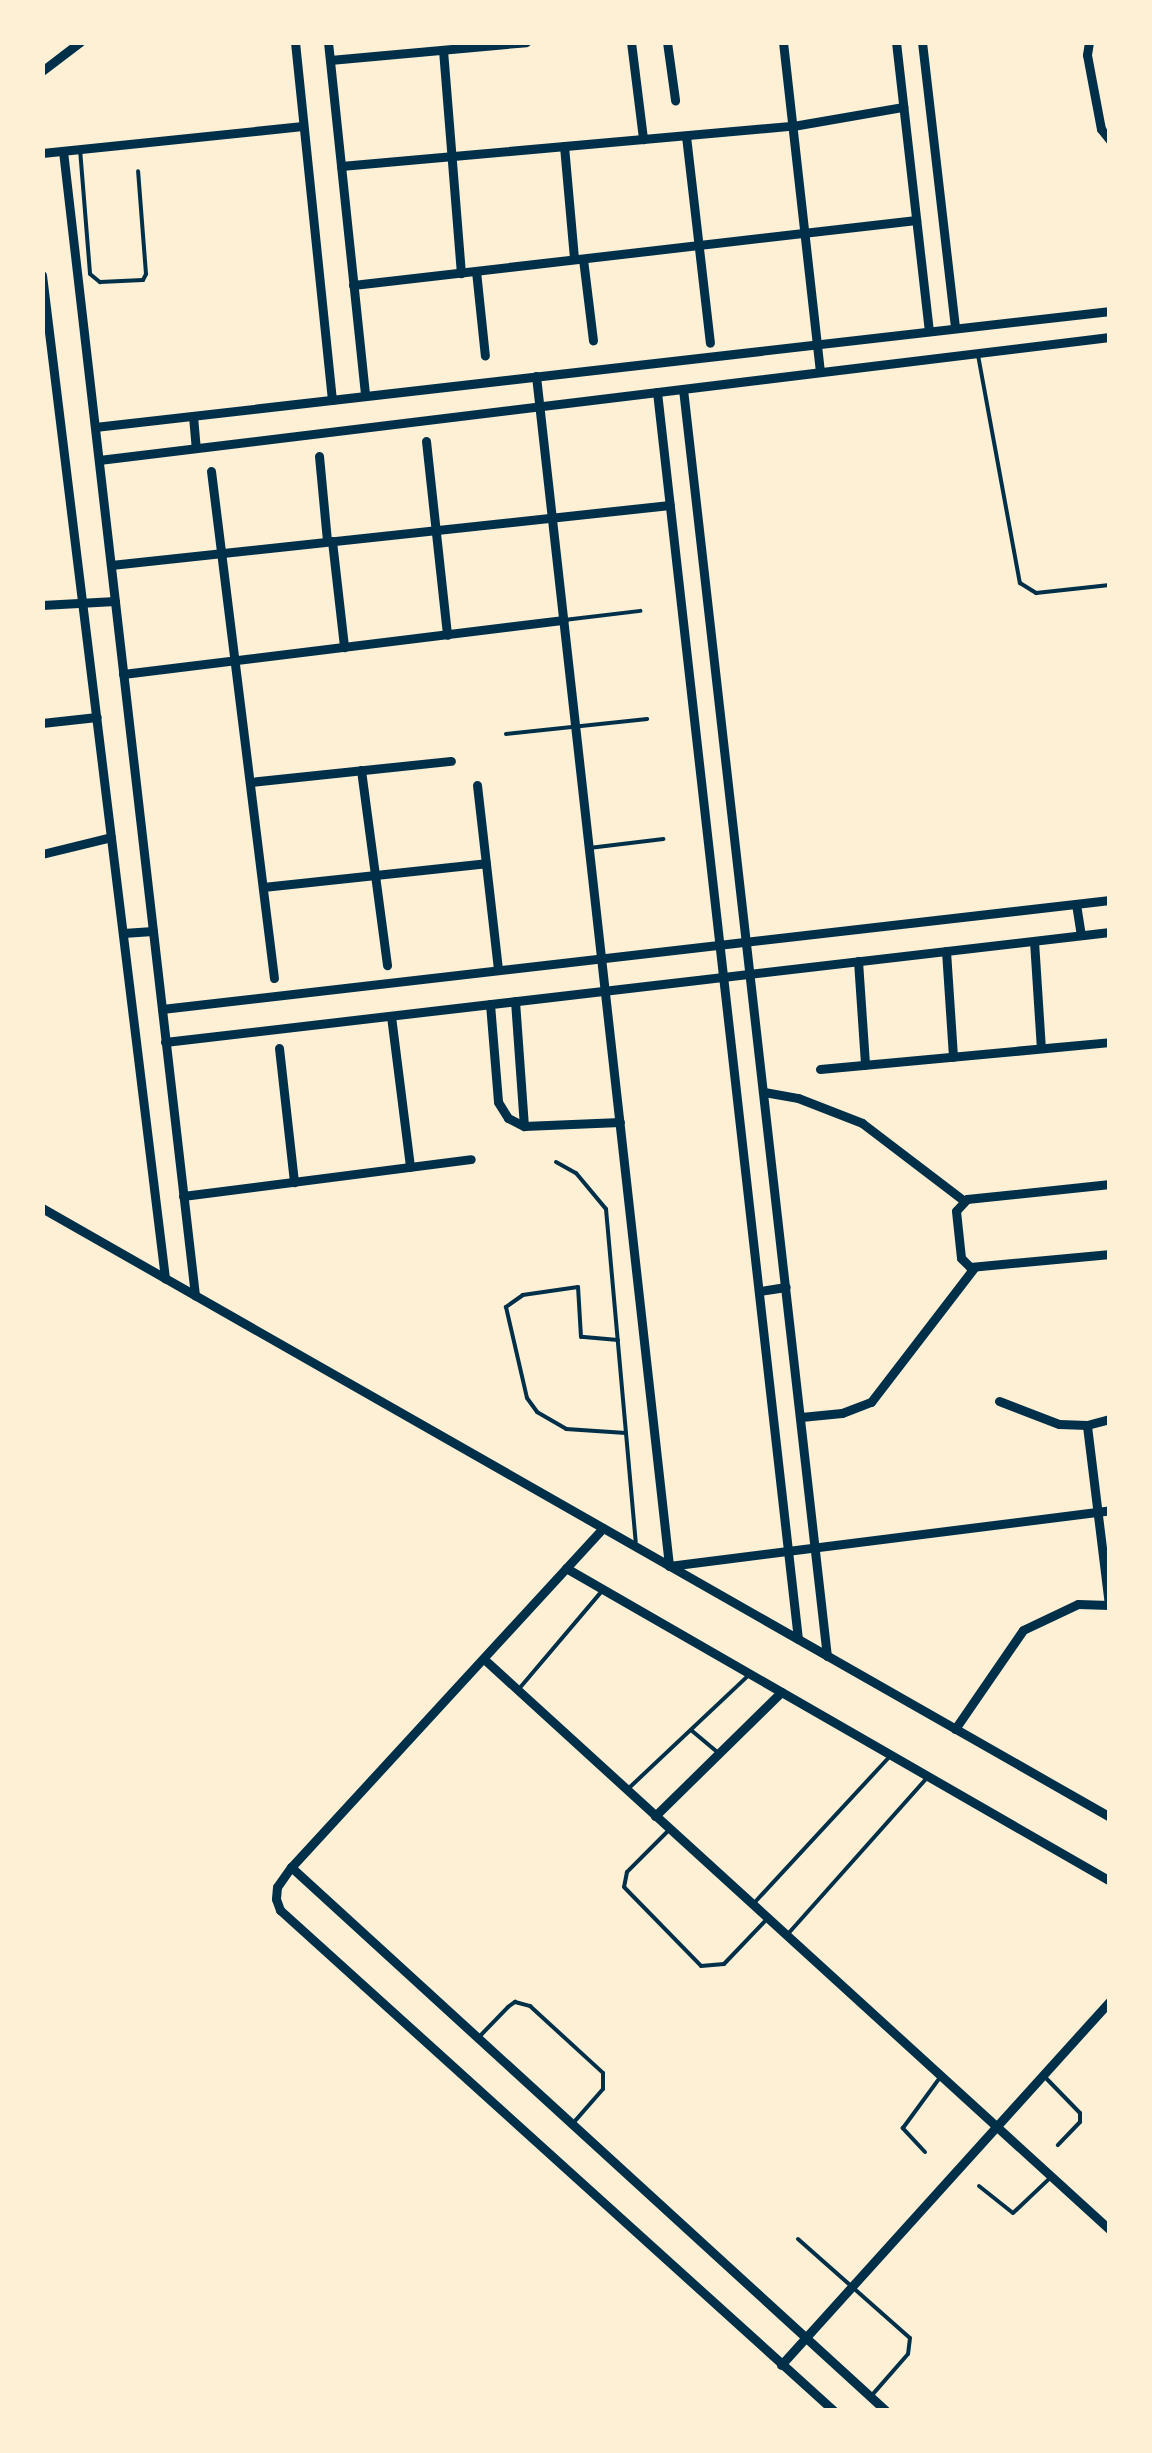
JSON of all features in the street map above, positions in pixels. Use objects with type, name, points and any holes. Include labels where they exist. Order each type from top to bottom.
[{"type":"street","points":[[42,72],[80,42]]},
{"type":"street","points":[[295,42],[332,400]]},
{"type":"street","points":[[328,42],[365,396]]},
{"type":"street","points":[[330,60],[526,42]]},
{"type":"street","points":[[632,42],[643,140]]},
{"type":"street","points":[[667,42],[675,100]]},
{"type":"street","points":[[784,42],[820,372]]},
{"type":"street","points":[[896,42],[929,331]]},
{"type":"street","points":[[922,42],[955,328]]},
{"type":"street","points":[[1089,42],[1101,129],[1110,140]]},
{"type":"street","points":[[438,48],[462,273]]},
{"type":"street","points":[[341,166],[793,126],[903,107]]},
{"type":"street","points":[[42,153],[304,126]]},
{"type":"street","points":[[686,136],[710,344]]},
{"type":"street","points":[[564,146],[593,340]]},
{"type":"street","points":[[63,151],[194,1295]]},
{"type":"street","points":[[353,285],[916,220]]},
{"type":"street","points":[[476,271],[485,356]]},
{"type":"street","points":[[42,274],[165,1278]]},
{"type":"street","points":[[95,427],[1110,311]]},
{"type":"street","points":[[98,460],[1110,337]]},
{"type":"street","points":[[536,376],[669,1566]]},
{"type":"street","points":[[683,389],[827,1656]]},
{"type":"street","points":[[657,392],[798,1639]]},
{"type":"street","points":[[193,416],[196,448]]},
{"type":"street","points":[[426,441],[447,634]]},
{"type":"street","points":[[319,456],[344,647]]},
{"type":"street","points":[[211,471],[274,978]]},
{"type":"street","points":[[110,565],[670,505]]},
{"type":"street","points":[[42,605],[114,601]]},
{"type":"street","points":[[123,674],[564,620]]},
{"type":"street","points":[[42,723],[96,717]]},
{"type":"street","points":[[250,782],[451,761]]},
{"type":"street","points":[[361,770],[387,966]]},
{"type":"street","points":[[478,785],[498,970]]},
{"type":"street","points":[[42,854],[111,837]]},
{"type":"street","points":[[263,887],[486,863]]},
{"type":"street","points":[[162,1009],[1110,900]]},
{"type":"street","points":[[1076,904],[1081,935]]},
{"type":"street","points":[[123,933],[152,931]]},
{"type":"street","points":[[165,1042],[1110,932]]},
{"type":"street","points":[[1034,941],[1041,1048]]},
{"type":"street","points":[[946,951],[953,1056]]},
{"type":"street","points":[[858,961],[865,1065]]},
{"type":"street","points":[[514,1002],[524,1126]]},
{"type":"street","points":[[490,1004],[498,1102],[508,1118],[524,1126],[620,1122]]},
{"type":"street","points":[[391,1016],[410,1167]]},
{"type":"street","points":[[820,1069],[1110,1042]]},
{"type":"street","points":[[280,1048],[294,1182]]},
{"type":"street","points":[[764,1092],[814,1103],[862,1123],[964,1200],[1110,1184]]},
{"type":"street","points":[[183,1196],[472,1159]]},
{"type":"street","points":[[964,1200],[956,1211],[961,1258],[974,1268],[1110,1254]]},
{"type":"street","points":[[42,1208],[1110,1817]]},
{"type":"street","points":[[801,1417],[857,1410],[871,1402],[974,1268]]},
{"type":"street","points":[[760,1291],[786,1286]]},
{"type":"street","points":[[1000,1401],[1059,1424],[1087,1425],[1110,1419]]},
{"type":"street","points":[[955,1729],[1024,1630],[1078,1604],[1109,1605],[1087,1425]]},
{"type":"street","points":[[669,1566],[1110,1510]]},
{"type":"street","points":[[603,1528],[292,1866],[277,1886],[280,1910],[833,2410]]},
{"type":"street","points":[[566,1568],[1110,1881]]},
{"type":"street","points":[[484,1660],[1110,2230]]},
{"type":"street","points":[[656,1816],[782,1692]]},
{"type":"street","points":[[292,1866],[884,2410]]},
{"type":"street","points":[[782,2365],[1110,2001]]},
{"type":"lane","points":[[80,149],[90,274],[100,282],[143,280],[146,274],[138,171]]},
{"type":"lane","points":[[977,353],[1020,583],[1036,593],[1110,585]]},
{"type":"lane","points":[[564,620],[640,611]]},
{"type":"lane","points":[[506,734],[647,718]]},
{"type":"lane","points":[[589,848],[663,840]]},
{"type":"lane","points":[[556,1162],[594,1189],[606,1209],[636,1546]]},
{"type":"lane","points":[[618,1340],[582,1337],[578,1287],[522,1295],[506,1307],[527,1398],[537,1412],[566,1429],[626,1434]]},
{"type":"lane","points":[[518,1690],[603,1589]]},
{"type":"lane","points":[[627,1790],[750,1674]]},
{"type":"lane","points":[[691,1730],[718,1753]]},
{"type":"lane","points":[[753,1905],[891,1755]]},
{"type":"lane","points":[[787,1936],[928,1776]]},
{"type":"lane","points":[[670,1828],[627,1872],[624,1887],[701,1966],[724,1964],[768,1918]]},
{"type":"lane","points":[[478,2039],[508,2006],[523,2002],[598,2067],[603,2089],[571,2125]]},
{"type":"lane","points":[[926,2152],[903,2128],[941,2076]]},
{"type":"lane","points":[[1043,2076],[1080,2113],[1080,2122],[1058,2145]]},
{"type":"lane","points":[[979,2186],[1004,2211],[1013,2213],[1051,2177]]},
{"type":"lane","points":[[798,2239],[910,2338],[908,2354],[870,2397]]}]
